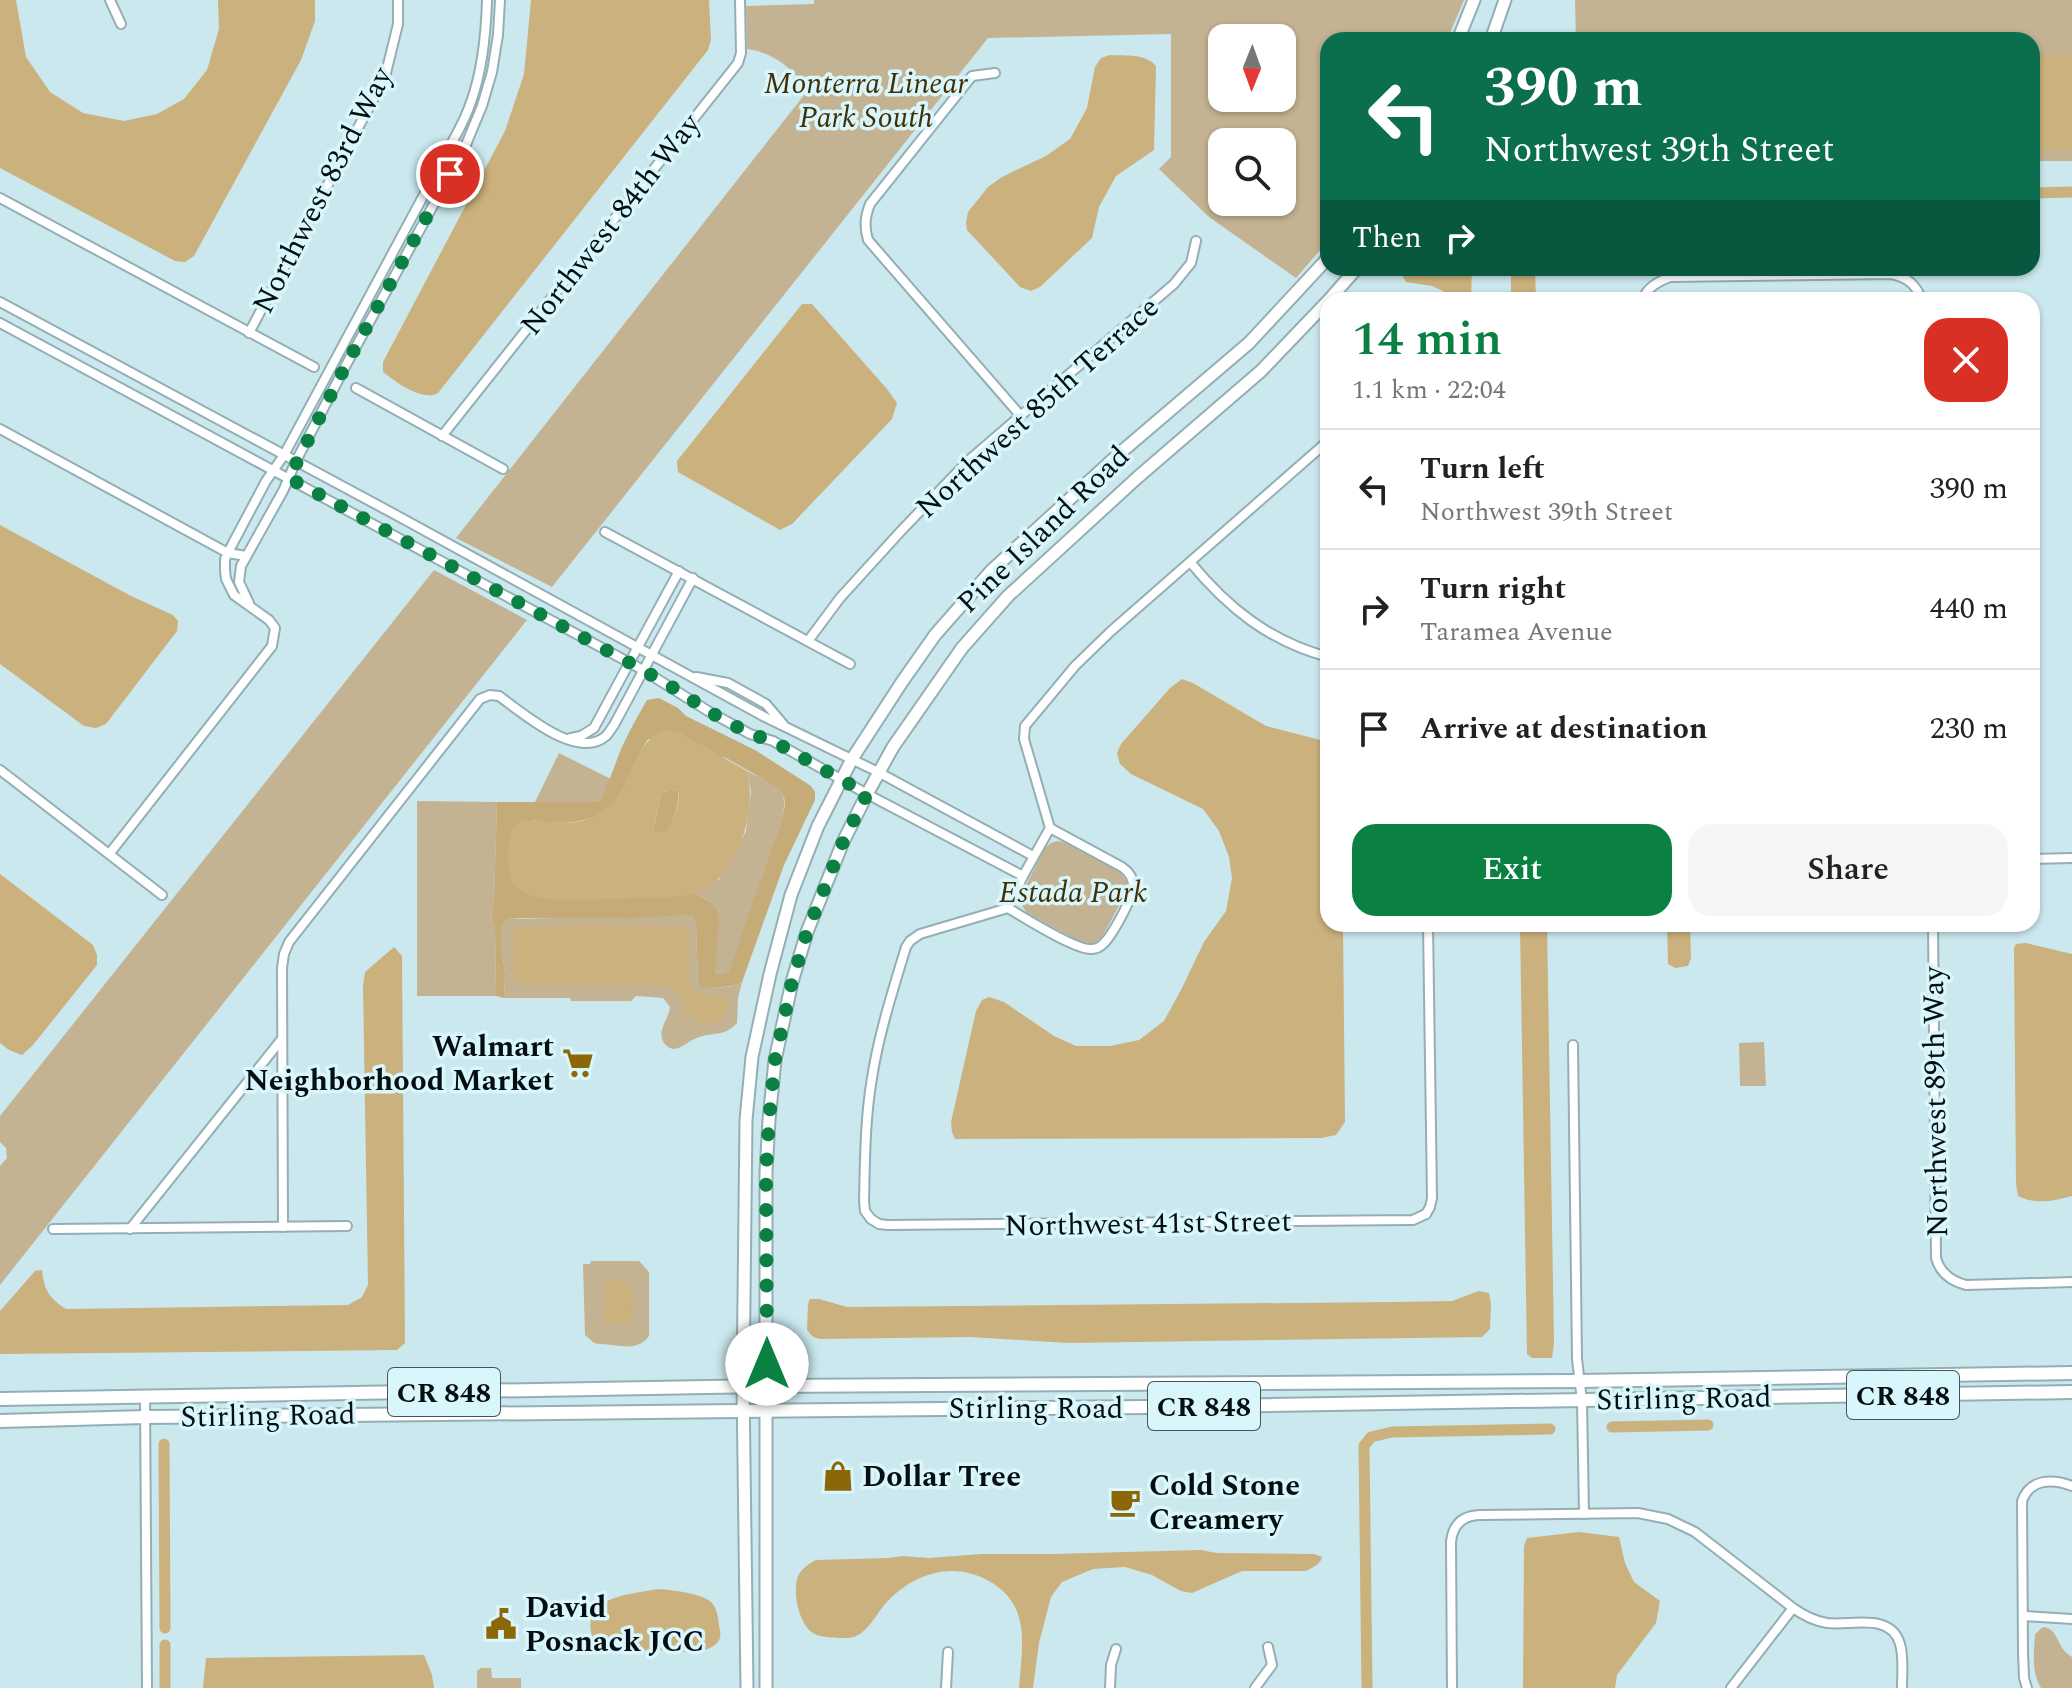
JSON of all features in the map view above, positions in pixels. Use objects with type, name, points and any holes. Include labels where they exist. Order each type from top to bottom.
[{"type":"main road","points":[[1461,32],[1474,0]]},
{"type":"main road","points":[[1494,32],[1505,0]]},
{"type":"main road","name":"Pine Island Road","points":[[747,1688],[743,1386],[745,1147],[752,1057],[791,895],[818,826],[852,759],[893,694],[935,635],[992,570],[1120,453],[1249,343],[1320,267]]},
{"type":"main road","name":"Pine Island Road","points":[[1335,292],[1350,276]]},
{"type":"main road","name":"Pine Island Road","points":[[766,1688],[766,1172],[769,1120],[775,1060],[792,982],[807,932],[843,842],[878,772],[923,702],[962,648],[1008,596],[1138,477],[1261,371],[1320,308]]},
{"type":"main road","name":"Stirling Road","points":[[0,1399],[743,1386],[1579,1381],[2072,1373]]},
{"type":"main road","points":[[1742,1378],[1748,1396]]},
{"type":"main road","points":[[1146,1384],[1148,1407]]},
{"type":"main road","points":[[433,1392],[434,1414]]},
{"type":"main road","name":"Stirling Road","points":[[0,1421],[2072,1392]]},
{"type":"street","points":[[110,0],[121,24]]},
{"type":"street","name":"Northwest 83rd Way","points":[[249,333],[385,77],[398,24],[398,0]]},
{"type":"street","points":[[110,853],[272,646],[275,628],[269,620],[234,595],[228,586],[225,570],[228,553],[461,125],[480,67],[487,0]]},
{"type":"street","points":[[252,608],[239,582],[241,566],[465,147],[492,72],[500,0]]},
{"type":"street","name":"Northwest 84th Way","points":[[442,436],[738,63],[741,53],[740,0]]},
{"type":"street","points":[[995,73],[972,76],[870,204],[865,216],[865,228],[868,240],[1020,415]]},
{"type":"street","points":[[0,198],[314,367]]},
{"type":"street","name":"Northwest 85th Terrace","points":[[808,641],[840,598],[969,460],[1174,284],[1191,263],[1196,241]]},
{"type":"street","points":[[1647,292],[1655,283],[1670,277],[1744,276]]},
{"type":"street","points":[[1900,276],[1913,283],[1918,292]]},
{"type":"street","points":[[0,302],[651,656],[878,772],[1033,856]]},
{"type":"street","points":[[0,323],[643,670],[750,734],[773,741],[1023,876]]},
{"type":"street","points":[[356,388],[503,469]]},
{"type":"street","points":[[0,429],[228,553],[246,556]]},
{"type":"street","points":[[1050,828],[1008,908],[1076,946],[1096,953],[1107,940],[1131,895],[1136,878],[1122,867],[1050,828],[1022,736],[1025,726],[1075,666],[1110,632],[1320,448]]},
{"type":"street","points":[[605,532],[850,664]]},
{"type":"street","points":[[1190,562],[1213,590],[1265,631],[1320,654]]},
{"type":"street","points":[[565,739],[581,736],[594,728],[679,571]]},
{"type":"street","points":[[283,1227],[282,968],[289,942],[480,699],[499,696],[551,733],[565,739],[589,742],[605,737],[693,578]]},
{"type":"street","points":[[0,770],[162,895]]},
{"type":"street","points":[[2040,859],[2072,858]]},
{"type":"street","name":"Northwest 41st Street","points":[[1008,908],[920,934],[906,947],[883,1026],[872,1079],[865,1136],[864,1201],[867,1223],[1413,1220],[1426,1214]]},
{"type":"street","points":[[1428,932],[1432,1198],[1426,1214],[1433,1221]]},
{"type":"street","name":"Northwest 89th Way","points":[[1933,932],[1936,1258],[1939,1266],[1955,1282],[1966,1285],[2072,1282]]},
{"type":"street","points":[[130,1229],[281,1039]]},
{"type":"street","points":[[1573,1045],[1577,1359],[1582,1401],[1584,1514]]},
{"type":"street","points":[[53,1229],[347,1226]]},
{"type":"street","points":[[145,1397],[147,1688]]},
{"type":"street","points":[[2027,1688],[2024,1678],[2021,1507],[2029,1487],[2052,1481],[2062,1481],[2072,1486]]},
{"type":"street","points":[[1452,1688],[1451,1542],[1454,1529],[1461,1520],[1472,1515],[1638,1513],[1681,1524],[1712,1544],[1793,1608],[1817,1621],[1870,1623],[1888,1628],[1899,1639],[1902,1688]]},
{"type":"street","points":[[1731,1688],[1793,1608]]},
{"type":"street","points":[[2024,1616],[2072,1619]]},
{"type":"street","points":[[1255,1688],[1272,1665],[1268,1647]]},
{"type":"street","points":[[1110,1688],[1111,1665],[1116,1649]]},
{"type":"street","points":[[946,1688],[948,1652]]},
{"type":"green space","name":"Monterra Linear Park South","points":[[814,0],[1464,0],[1450,32],[1320,32],[1320,250],[1296,278],[1209,217],[1159,169],[1171,157],[1171,34],[988,38],[552,587],[456,538],[808,90],[782,63],[747,49],[746,6],[814,4]]},
{"type":"green space","points":[[1575,0],[2072,0],[2072,161],[2040,161],[2040,32],[1576,32]]},
{"type":"green space","points":[[434,570],[527,620],[0,1285],[0,1166],[7,1158],[6,1148],[0,1142],[0,1116]]},
{"type":"green space","points":[[559,753],[611,779],[599,802],[535,802]]},
{"type":"green space","points":[[747,771],[782,792],[784,808],[730,971],[722,974],[715,973],[716,907],[695,893],[719,879],[746,831],[751,791]]},
{"type":"green space","points":[[417,801],[497,802],[492,914],[496,996],[417,996]]},
{"type":"green space","name":"Estada Park","points":[[1058,841],[1119,871],[1127,882],[1126,893],[1102,937],[1094,943],[1082,943],[1027,913],[1021,904],[1021,895],[1045,848]]},
{"type":"green space","points":[[692,915],[696,925],[698,984],[720,988],[742,982],[737,1023],[727,1031],[694,1039],[673,1049],[662,1038],[670,1007],[663,998],[636,996],[631,1001],[571,1001],[570,998],[504,998],[501,925],[509,919]]},
{"type":"green space","points":[[1764,1042],[1766,1086],[1740,1086],[1739,1043]]},
{"type":"green space","points":[[591,1261],[639,1261],[649,1272],[649,1336],[644,1341],[633,1346],[599,1344],[585,1335],[583,1264],[590,1264]]},
{"type":"green space","points":[[2043,1627],[2052,1631],[2072,1657],[2072,1688],[2041,1688],[2038,1682],[2034,1662],[2035,1634]]},
{"type":"green space","points":[[491,1668],[492,1678],[521,1678],[521,1688],[477,1688],[477,1671]]},
{"type":"shaded area","points":[[0,0],[16,0],[26,57],[50,92],[83,113],[124,121],[157,114],[184,99],[207,70],[219,29],[218,0],[315,0],[315,21],[301,60],[194,256],[185,262],[175,261],[0,168]]},
{"type":"shaded area","points":[[531,0],[709,0],[711,40],[708,50],[438,393],[424,395],[383,372],[383,362],[505,131],[524,74]]},
{"type":"shaded area","points":[[1110,55],[1141,57],[1156,66],[1154,150],[1116,176],[1099,207],[1092,238],[1040,287],[1031,291],[1020,287],[967,230],[968,212],[988,187],[1046,156],[1070,139],[1087,108],[1095,67],[1101,58]]},
{"type":"shaded area","points":[[2040,55],[2072,55],[2072,149],[2040,149]]},
{"type":"shaded area","points":[[1403,276],[1472,276],[1471,292],[1445,292],[1432,286],[1406,282]]},
{"type":"shaded area","points":[[1511,276],[1535,276],[1536,292],[1511,292]]},
{"type":"shaded area","points":[[802,304],[812,304],[897,403],[892,419],[792,524],[780,530],[678,472],[677,461]]},
{"type":"shaded area","points":[[0,525],[131,596],[173,615],[178,621],[177,631],[106,724],[96,728],[84,726],[0,664]]},
{"type":"shaded area","points":[[1182,679],[1266,726],[1320,740],[1320,932],[1343,932],[1345,1122],[1336,1135],[1321,1138],[955,1139],[951,1122],[976,1011],[982,1000],[989,997],[1004,1002],[1054,1036],[1076,1046],[1110,1046],[1139,1040],[1164,1021],[1204,942],[1226,911],[1232,878],[1229,857],[1219,831],[1203,809],[1131,774],[1120,764],[1117,753],[1121,744],[1170,688]]},
{"type":"shaded area","points":[[659,698],[686,716],[755,750],[811,786],[815,792],[815,800],[784,865],[742,982],[717,987],[701,987],[698,984],[696,925],[692,915],[521,918],[509,919],[501,925],[504,998],[496,996],[492,914],[497,802],[599,802],[625,741],[647,700]],"holes":[[[648,739],[726,758],[777,787],[785,802],[782,819],[729,971],[722,974],[715,973],[719,920],[716,907],[711,902],[695,893],[664,897],[533,820],[557,823],[581,821],[612,805],[620,796]]]},
{"type":"shaded area","points":[[660,730],[677,731],[747,771],[750,787],[746,825],[732,861],[721,876],[708,887],[692,894],[660,898],[545,899],[528,894],[514,884],[508,856],[509,840],[515,827],[521,821],[570,823],[595,816],[618,795],[648,742]],"holes":[[[671,789],[678,791],[677,806],[668,830],[658,833],[653,830],[661,793]]]},
{"type":"shaded area","points":[[671,789],[678,791],[676,811],[668,831],[658,833],[653,831],[661,793]]},
{"type":"shaded area","points":[[0,874],[93,945],[97,955],[97,965],[22,1055],[0,1043]]},
{"type":"shaded area","points":[[687,926],[692,988],[701,994],[728,997],[724,1018],[719,1022],[697,1024],[696,1016],[690,1015],[682,1022],[680,996],[660,985],[524,984],[514,981],[513,933],[516,927]]},
{"type":"shaded area","points":[[1520,932],[1547,932],[1554,1343],[1552,1358],[1532,1358],[1527,1354]]},
{"type":"shaded area","points":[[1667,932],[1690,932],[1691,958],[1688,966],[1675,968],[1668,964]]},
{"type":"shaded area","points":[[2026,943],[2072,954],[2072,1196],[2045,1201],[2018,1196],[2016,1184],[2014,948],[2016,944]]},
{"type":"shaded area","points":[[394,947],[402,956],[405,1343],[397,1350],[0,1354],[0,1311],[35,1271],[42,1270],[48,1293],[66,1309],[348,1305],[362,1297],[368,1285],[363,985],[365,972]]},
{"type":"shaded area","points":[[620,1279],[632,1292],[631,1321],[628,1324],[608,1324],[604,1320],[605,1281]]},
{"type":"shaded area","points":[[1479,1291],[1489,1293],[1491,1304],[1490,1329],[1482,1337],[1068,1343],[970,1337],[820,1339],[807,1330],[810,1299],[847,1307],[1395,1302],[1452,1301]]},
{"type":"shaded area","points":[[1579,1532],[1619,1537],[1625,1563],[1634,1582],[1660,1601],[1656,1623],[1617,1675],[1615,1688],[1523,1688],[1524,1546],[1527,1538]]},
{"type":"shaded area","points":[[1200,1550],[1217,1553],[1314,1554],[1322,1557],[1318,1564],[1306,1571],[1242,1571],[1192,1593],[1125,1567],[1093,1569],[1062,1582],[1051,1597],[1039,1643],[1033,1688],[1019,1688],[1022,1641],[1018,1613],[1001,1590],[974,1574],[960,1571],[934,1573],[909,1584],[897,1592],[855,1637],[817,1635],[806,1626],[798,1609],[798,1576],[816,1560]]},
{"type":"shaded area","points":[[658,1589],[693,1594],[711,1602],[718,1619],[718,1642],[704,1650],[687,1652],[615,1652],[603,1650],[594,1644],[591,1619],[601,1605],[619,1596]]},
{"type":"shaded area","points":[[424,1655],[434,1688],[203,1688],[206,1658]]},
{"type":"waterway","points":[[2040,193],[2072,192]]},
{"type":"waterway","points":[[1612,1427],[1708,1425]]},
{"type":"waterway","points":[[1367,1688],[1364,1446],[1371,1437],[1392,1432],[1550,1429]]},
{"type":"waterway","points":[[164,1444],[165,1628]]},
{"type":"waterway","points":[[165,1645],[165,1688]]},
{"type":"place","name":"Walmart Neighborhood Market","points":[[578,1063]]},
{"type":"place","name":"Dollar Tree","points":[[838,1476]]},
{"type":"place","name":"Cold Stone Creamery","points":[[1125,1502]]},
{"type":"place","name":"David Posnack JCC","points":[[501,1624]]},
{"type":"route","points":[[450,174],[346,365],[289,478],[643,670],[750,734],[773,741],[867,794],[843,842],[807,932],[792,982],[775,1060],[766,1172],[767,1364]]}]
